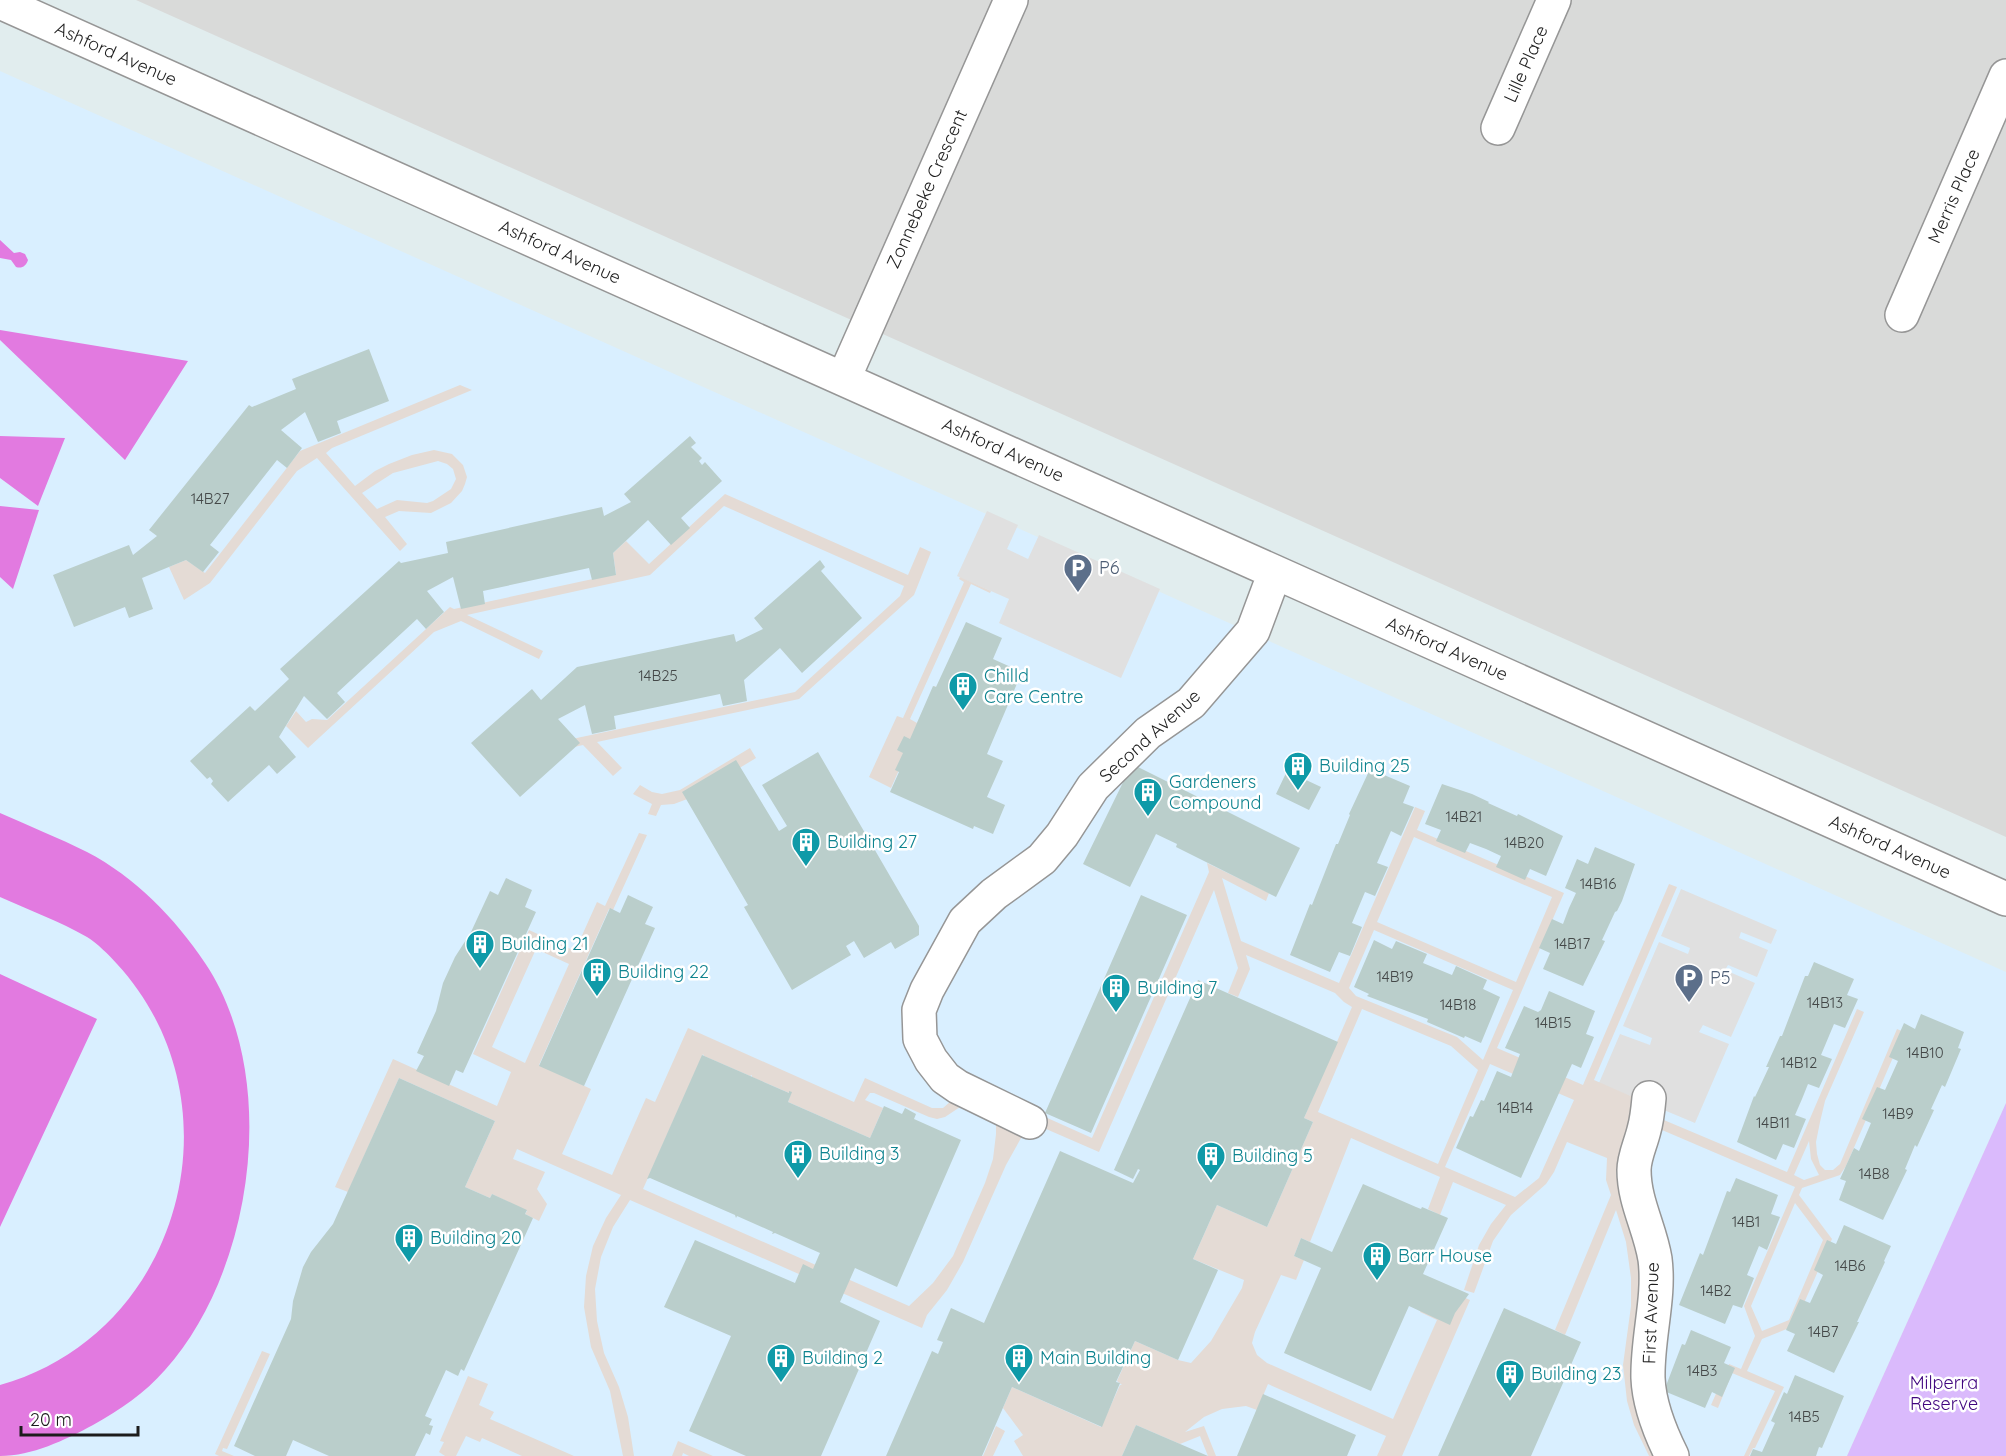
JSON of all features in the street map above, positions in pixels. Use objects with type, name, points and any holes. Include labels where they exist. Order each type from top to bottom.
[{"type":"street","name":"Zonnebeke Crescent","points":[[844,378],[1011,0]]},
{"type":"street","name":"Lille Place","points":[[1498,128],[1554,0]]},
{"type":"street","name":"Ashford Avenue","points":[[0,2],[2006,899]]},
{"type":"street","name":"Merris Place","points":[[1902,315],[2006,76]]},
{"type":"street","name":"Second Avenue","points":[[1030,1122],[958,1087],[945,1078],[931,1060],[920,1039],[919,1010],[927,990],[965,921],[994,894],[1042,859],[1062,835],[1093,787],[1148,733],[1191,703],[1253,631],[1275,572]]},
{"type":"street","name":"First Avenue","points":[[1649,1098],[1645,1128],[1634,1168],[1636,1200],[1648,1229],[1655,1260],[1655,1293],[1648,1378],[1661,1434],[1672,1456]]},
{"type":"shaded area","points":[[136,0],[2006,0],[2006,837],[1451,588]]},
{"type":"shaded area","points":[[0,71],[2006,972],[2006,1103],[1847,1456],[0,1456]]},
{"type":"shaded area","points":[[0,240],[14,253],[25,254],[28,260],[25,265],[20,268],[16,267],[11,260],[0,258]]},
{"type":"shaded area","points":[[0,330],[188,361],[125,460],[0,340]]},
{"type":"shaded area","points":[[460,385],[472,390],[332,448],[326,453],[355,486],[389,464],[434,450],[452,454],[463,465],[467,477],[465,484],[451,503],[431,513],[399,511],[385,517],[407,544],[400,551],[317,458],[297,471],[210,583],[184,600],[169,567],[186,560],[205,573],[300,451]],"holes":[[[438,461],[453,469],[456,479],[451,489],[433,501],[427,503],[397,500],[377,509],[362,493],[393,473]]]},
{"type":"shaded area","points":[[0,436],[65,438],[38,506],[0,478]]},
{"type":"shaded area","points":[[725,494],[908,575],[920,547],[931,552],[914,595],[799,699],[597,742],[622,768],[613,776],[583,745],[574,747],[572,739],[795,692],[900,596],[904,586],[724,506],[650,575],[467,615],[543,651],[539,659],[461,621],[434,632],[308,748],[286,726],[296,711],[306,722],[312,719],[327,720],[450,607],[454,609],[616,574],[613,553],[626,541],[649,564]]},
{"type":"shaded area","points":[[0,506],[39,510],[13,589],[0,577]]},
{"type":"shaded area","name":"P6","points":[[987,511],[1018,525],[1007,549],[1028,559],[1039,535],[1160,589],[1121,678],[999,623],[1009,599],[957,576]]},
{"type":"shaded area","points":[[960,577],[991,591],[990,593],[971,584],[910,719],[917,723],[934,686],[936,687],[891,788],[869,777],[897,716],[903,718],[964,582],[959,579]]},
{"type":"shaded area","points":[[750,748],[756,758],[690,798],[674,804],[661,805],[656,816],[648,814],[652,804],[633,794],[640,785],[652,792],[662,794],[680,790]]},
{"type":"shaded area","points":[[1415,807],[1425,811],[1417,830],[1564,893],[1497,1048],[1583,1085],[1669,884],[1677,887],[1594,1080],[1640,1100],[1620,1151],[1616,1172],[1618,1186],[1638,1247],[1661,1456],[1649,1456],[1634,1425],[1627,1401],[1623,1365],[1631,1306],[1631,1278],[1626,1242],[1616,1210],[1565,1335],[1555,1330],[1611,1195],[1606,1180],[1607,1158],[1567,1142],[1546,1184],[1511,1215],[1493,1241],[1474,1293],[1464,1290],[1479,1245],[1491,1224],[1506,1205],[1453,1182],[1440,1215],[1428,1209],[1440,1177],[1351,1138],[1310,1242],[1301,1238],[1294,1256],[1304,1260],[1296,1280],[1281,1275],[1252,1343],[1257,1355],[1267,1363],[1393,1419],[1437,1320],[1420,1312],[1432,1283],[1470,1300],[1402,1456],[1377,1456],[1386,1436],[1268,1384],[1257,1410],[1246,1406],[1222,1409],[1204,1417],[1185,1432],[1204,1426],[1216,1456],[1208,1456],[1200,1436],[1180,1444],[1136,1425],[1122,1456],[1023,1456],[1014,1441],[1023,1435],[1003,1408],[1012,1387],[1101,1427],[1122,1385],[1117,1381],[1135,1341],[1178,1360],[1191,1363],[1211,1341],[1242,1288],[1244,1280],[1193,1259],[1217,1205],[1267,1227],[1313,1122],[1304,1118],[1352,1007],[1335,993],[1246,955],[1250,969],[1238,997],[1228,993],[1238,968],[1214,890],[1099,1152],[1030,1122],[1006,1165],[963,1262],[947,1290],[927,1315],[922,1328],[630,1200],[613,1227],[601,1257],[595,1289],[597,1321],[604,1353],[619,1387],[628,1417],[634,1456],[623,1456],[610,1391],[591,1347],[584,1307],[586,1276],[593,1246],[606,1218],[621,1195],[517,1149],[513,1159],[545,1172],[537,1189],[547,1204],[539,1221],[525,1214],[527,1211],[492,1194],[490,1198],[465,1187],[495,1121],[399,1078],[348,1192],[335,1187],[393,1059],[497,1106],[511,1072],[473,1054],[529,930],[575,951],[597,902],[605,906],[639,833],[647,835],[613,910],[609,909],[539,1065],[591,1089],[562,1154],[612,1175],[646,1098],[655,1102],[688,1028],[854,1102],[865,1078],[932,1108],[943,1108],[951,1101],[963,1105],[945,1117],[937,1119],[870,1093],[865,1100],[883,1108],[870,1138],[788,1102],[791,1093],[703,1054],[643,1189],[909,1306],[933,1283],[953,1256],[985,1183],[993,1159],[996,1105],[1034,1112],[1092,1138],[1209,872],[1207,863],[1269,893],[1266,901],[1222,878],[1241,941],[1339,983]],"holes":[[[1414,837],[1552,897],[1516,982],[1377,922]],[[1374,930],[1513,990],[1483,1060],[1457,1037],[1356,996],[1349,988]],[[536,949],[569,964],[525,1063],[492,1047]],[[1362,1009],[1451,1046],[1478,1070],[1438,1164],[1318,1112]],[[1490,1064],[1574,1100],[1539,1178],[1515,1197],[1445,1167]]]},
{"type":"shaded area","points":[[0,813],[105,862],[138,886],[181,930],[205,963],[229,1009],[243,1060],[249,1115],[247,1172],[237,1228],[219,1281],[195,1329],[165,1370],[141,1394],[113,1413],[82,1431],[48,1446],[24,1453],[0,1456],[0,1385],[62,1358],[113,1317],[150,1266],[174,1207],[184,1144],[178,1081],[156,1020],[117,964],[87,937],[0,897]]},
{"type":"shaded area","name":"P5","points":[[1681,889],[1777,930],[1771,944],[1741,932],[1739,938],[1768,950],[1757,977],[1728,965],[1725,970],[1755,983],[1731,1037],[1703,1025],[1699,1032],[1729,1044],[1695,1123],[1599,1083],[1620,1034],[1650,1045],[1652,1038],[1623,1026],[1659,942],[1688,954],[1690,948],[1661,936]]},
{"type":"shaded area","points":[[0,974],[97,1019],[0,1227]]},
{"type":"shaded area","points":[[1857,1009],[1864,1012],[1825,1101],[1816,1142],[1820,1165],[1825,1170],[1833,1170],[1840,1164],[1897,1029],[1904,1032],[1846,1166],[1840,1175],[1802,1188],[1799,1195],[1832,1239],[1794,1326],[1762,1339],[1747,1371],[1784,1387],[1755,1448],[1749,1456],[1744,1456],[1775,1391],[1732,1373],[1718,1408],[1711,1405],[1729,1364],[1741,1369],[1755,1336],[1744,1306],[1795,1187],[1648,1124],[1652,1115],[1787,1172]],"holes":[[[1809,1141],[1811,1159],[1819,1175],[1804,1180],[1794,1175]],[[1795,1203],[1823,1240],[1789,1320],[1762,1331],[1751,1306]]]},
{"type":"shaded area","points":[[262,1351],[270,1354],[227,1449],[223,1448],[222,1451],[234,1456],[219,1456],[215,1454]]},
{"type":"shaded area","points":[[468,1376],[488,1384],[479,1405],[494,1412],[490,1419],[574,1456],[522,1456],[482,1438],[480,1442],[466,1436],[456,1456],[445,1456],[439,1452],[444,1442],[440,1441]]},
{"type":"shaded area","points":[[996,1426],[1005,1431],[993,1456],[983,1456]]},
{"type":"shaded area","points":[[678,1441],[713,1456],[689,1456],[683,1453],[682,1456],[672,1456]]},
{"type":"green space","name":"Milperra Reserve","points":[[2006,1103],[2006,1456],[1847,1456]]},
{"type":"building","points":[[369,349],[389,401],[337,421],[341,433],[318,442],[305,412],[281,430],[302,448],[287,468],[277,460],[210,545],[219,552],[203,572],[186,560],[142,578],[153,609],[129,618],[125,607],[74,627],[53,575],[129,545],[133,555],[157,536],[149,530],[249,405],[252,407],[296,389],[292,379]]},
{"type":"building","points":[[690,436],[696,443],[691,447],[702,458],[699,461],[702,465],[705,462],[722,481],[681,518],[690,528],[671,545],[648,520],[613,553],[616,575],[592,580],[589,568],[483,591],[485,604],[461,609],[453,577],[427,591],[444,612],[426,629],[417,619],[337,693],[345,702],[327,719],[304,696],[279,737],[296,757],[277,774],[269,765],[228,802],[211,784],[213,781],[210,777],[207,779],[190,761],[250,706],[255,711],[289,679],[280,669],[399,561],[401,563],[448,553],[446,542],[602,507],[604,516],[631,502],[624,494]]},
{"type":"building","points":[[820,560],[825,567],[821,571],[862,618],[802,673],[780,648],[744,680],[747,701],[723,706],[720,694],[614,716],[616,729],[592,734],[585,705],[558,719],[580,743],[520,797],[471,743],[532,689],[541,700],[577,667],[734,634],[736,642],[763,629],[754,618]]},
{"type":"building","name":"Chilld Care Centre","points":[[966,622],[1002,638],[993,659],[1022,672],[987,754],[1003,761],[987,797],[1005,805],[993,834],[974,826],[973,829],[890,792],[899,772],[895,770],[903,753],[897,750],[904,736],[910,739],[933,686],[936,687]]},
{"type":"building","name":"Building 27","points":[[818,752],[919,926],[919,935],[895,949],[891,942],[864,958],[854,941],[846,946],[851,955],[792,990],[744,907],[748,905],[682,792],[736,760],[779,831],[787,826],[762,785]]},
{"type":"building","points":[[1132,764],[1300,848],[1276,897],[1176,847],[1177,844],[1156,834],[1130,887],[1083,864]]},
{"type":"building","points":[[1370,769],[1410,786],[1403,803],[1414,807],[1401,836],[1391,831],[1377,863],[1388,867],[1375,896],[1365,892],[1352,923],[1362,927],[1350,956],[1339,952],[1330,972],[1290,955]]},
{"type":"building","name":"Building 25","points":[[1287,771],[1321,787],[1309,810],[1276,794]]},
{"type":"building","points":[[1442,784],[1472,794],[1563,836],[1546,876],[1530,869],[1525,880],[1496,867],[1501,856],[1486,849],[1470,843],[1465,853],[1436,841],[1441,830],[1425,824]]},
{"type":"building","points":[[1595,847],[1635,864],[1622,901],[1602,940],[1605,941],[1583,986],[1543,969],[1550,953],[1539,948],[1552,919],[1563,924],[1576,893],[1565,888],[1577,859],[1588,864]]},
{"type":"building","name":"Building 21","points":[[506,878],[532,890],[525,907],[536,912],[463,1073],[456,1070],[449,1086],[416,1071],[424,1056],[417,1053],[436,1011],[443,983],[455,957],[471,932],[490,891],[498,895]]},
{"type":"building","name":"Building 22","points":[[628,895],[653,907],[645,924],[655,928],[584,1086],[539,1066],[610,908],[620,913]]},
{"type":"building","name":"Building 7","points":[[1141,895],[1187,915],[1091,1133],[1045,1113]]},
{"type":"building","points":[[1374,940],[1392,949],[1396,941],[1427,954],[1423,963],[1452,975],[1456,966],[1487,980],[1483,989],[1500,997],[1481,1043],[1427,1022],[1428,1019],[1367,996],[1369,994],[1354,987]]},
{"type":"building","points":[[1814,962],[1854,979],[1847,995],[1858,999],[1845,1028],[1834,1024],[1821,1055],[1832,1059],[1819,1088],[1808,1084],[1795,1115],[1806,1119],[1794,1148],[1783,1144],[1776,1160],[1737,1142],[1754,1096],[1769,1067],[1766,1067],[1782,1036],[1805,976],[1808,976]]},
{"type":"building","name":"Building 5","points":[[1198,980],[1338,1042],[1304,1118],[1313,1122],[1267,1227],[1217,1205],[1193,1259],[1218,1270],[1178,1360],[1135,1341],[1116,1382],[1120,1383],[1102,1427],[1012,1387],[982,1456],[886,1456],[932,1351],[938,1354],[943,1342],[937,1340],[951,1308],[984,1323],[1060,1151],[1133,1183],[1140,1170],[1138,1169],[1133,1179],[1114,1170]]},
{"type":"building","points":[[1549,991],[1595,1011],[1586,1034],[1594,1037],[1581,1068],[1572,1064],[1521,1178],[1456,1148],[1470,1116],[1473,1117],[1481,1100],[1484,1101],[1497,1071],[1511,1077],[1520,1054],[1505,1048],[1524,1006],[1538,1012]]},
{"type":"building","points":[[1921,1014],[1964,1032],[1958,1048],[1961,1049],[1945,1087],[1942,1085],[1931,1109],[1934,1110],[1917,1147],[1915,1145],[1905,1169],[1907,1170],[1883,1220],[1839,1200],[1846,1181],[1840,1179],[1854,1148],[1859,1151],[1871,1123],[1862,1119],[1877,1087],[1885,1090],[1898,1061],[1889,1057],[1904,1023],[1915,1029]]},
{"type":"building","points":[[702,1055],[789,1093],[789,1091],[792,1092],[788,1102],[870,1138],[884,1106],[902,1114],[905,1108],[916,1114],[914,1119],[961,1140],[897,1287],[855,1268],[840,1302],[880,1321],[821,1456],[746,1456],[689,1431],[731,1336],[664,1307],[695,1240],[795,1283],[803,1264],[813,1269],[820,1253],[775,1233],[772,1234],[773,1232],[737,1216],[736,1218],[735,1215],[650,1178],[647,1179]]},
{"type":"building","name":"Building 20","points":[[399,1078],[495,1121],[465,1187],[490,1198],[492,1194],[527,1210],[525,1214],[533,1218],[464,1371],[461,1369],[458,1376],[446,1370],[425,1416],[432,1419],[429,1425],[433,1426],[430,1435],[426,1433],[415,1456],[329,1456],[293,1440],[286,1456],[255,1456],[234,1446],[291,1319],[293,1301],[303,1267],[311,1252],[333,1224]]},
{"type":"building","points":[[1736,1178],[1778,1195],[1771,1214],[1780,1217],[1767,1250],[1759,1246],[1747,1275],[1754,1278],[1742,1308],[1733,1305],[1725,1324],[1679,1305],[1700,1253],[1703,1255],[1727,1191],[1730,1192]]},
{"type":"building","name":"Barr House","points":[[1363,1184],[1448,1218],[1423,1274],[1469,1294],[1455,1313],[1450,1325],[1409,1306],[1371,1391],[1284,1353],[1321,1268],[1294,1256],[1301,1238],[1332,1252]]},
{"type":"building","points":[[1844,1225],[1891,1246],[1857,1322],[1859,1322],[1834,1373],[1787,1351],[1795,1334],[1786,1330],[1800,1299],[1810,1303],[1823,1275],[1814,1270],[1827,1240],[1836,1244]]},
{"type":"building","name":"Building 23","points":[[1504,1308],[1581,1342],[1531,1456],[1438,1456]]},
{"type":"building","points":[[1691,1330],[1731,1347],[1724,1363],[1735,1368],[1722,1397],[1712,1392],[1705,1408],[1664,1391],[1682,1344],[1685,1345]]},
{"type":"building","points":[[1795,1375],[1844,1396],[1822,1448],[1819,1447],[1816,1456],[1750,1456],[1753,1449],[1762,1452],[1775,1423],[1771,1421],[1784,1392],[1787,1394]]},
{"type":"building","points":[[1263,1394],[1356,1435],[1347,1456],[1237,1456]]},
{"type":"building","points":[[1136,1425],[1208,1456],[1122,1456]]},
{"type":"place","name":"P6","points":[[1078,594]]},
{"type":"place","name":"Chilld Care Centre","points":[[963,712]]},
{"type":"place","name":"Building 25","points":[[1298,792]]},
{"type":"place","name":"Gardeners Compound","points":[[1148,818]]},
{"type":"place","name":"Building 27","points":[[806,868]]},
{"type":"place","name":"Building 21","points":[[480,970]]},
{"type":"place","name":"Building 22","points":[[597,998]]},
{"type":"place","name":"P5","points":[[1689,1004]]},
{"type":"place","name":"Building 7","points":[[1116,1014]]},
{"type":"place","name":"Building 3","points":[[798,1180]]},
{"type":"place","name":"Building 5","points":[[1211,1182]]},
{"type":"place","name":"Building 20","points":[[409,1264]]},
{"type":"place","name":"Barr House","points":[[1377,1282]]},
{"type":"place","name":"Building 2","points":[[781,1384]]},
{"type":"place","name":"Main Building","points":[[1019,1384]]},
{"type":"place","name":"Building 23","points":[[1510,1400]]}]
